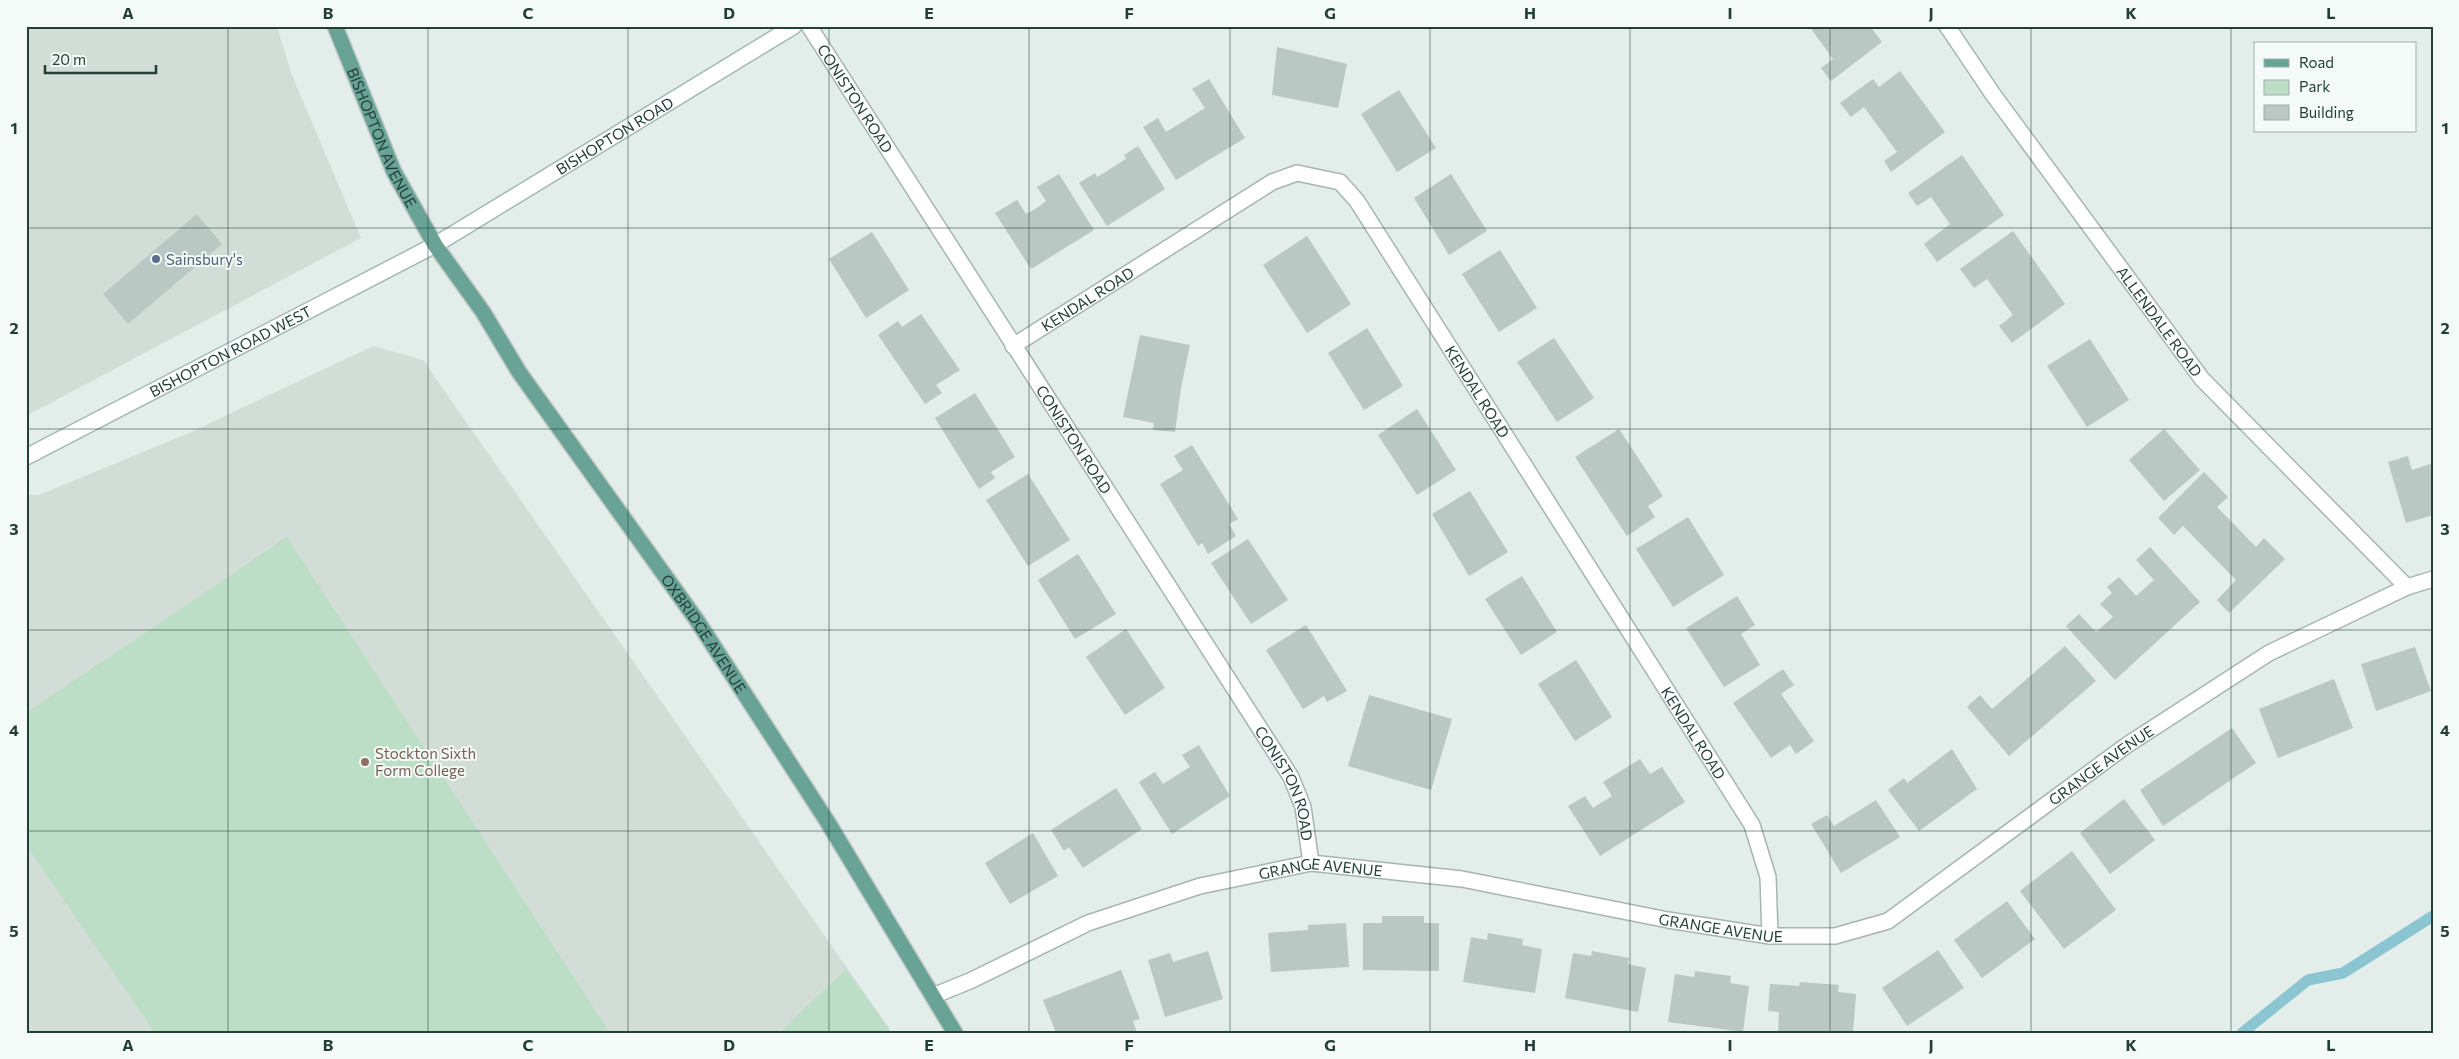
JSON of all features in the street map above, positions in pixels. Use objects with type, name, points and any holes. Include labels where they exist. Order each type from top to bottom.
[{"type":"main road","name":"BISHOPTON AVENUE","points":[[336,26],[394,172],[435,245]]},
{"type":"main road","name":"OXBRIDGE AVENUE","points":[[435,245],[483,312],[519,372],[696,619],[827,821],[955,1033]]},
{"type":"street","name":"BISHOPTON ROAD","points":[[435,245],[794,26]]},
{"type":"street","name":"CONISTON ROAD","points":[[809,26],[1291,778],[1303,807],[1311,863]]},
{"type":"street","name":"ALLENDALE ROAD","points":[[1947,26],[1992,93],[2202,379],[2407,587]]},
{"type":"street","name":"KENDAL ROAD","points":[[1013,346],[1272,182],[1297,173],[1340,182],[1357,201],[1752,825],[1768,877],[1770,936]]},
{"type":"street","name":"BISHOPTON ROAD WEST","points":[[26,457],[435,245]]},
{"type":"street","name":"GRANGE AVENUE","points":[[933,996],[972,980],[1088,923],[1200,886],[1311,863],[1462,879],[1668,920],[1770,936],[1835,936],[1888,921],[2127,745],[2269,653],[2407,587],[2433,579]]},
{"type":"shaded area","points":[[26,26],[277,26],[291,73],[361,238],[26,416]]},
{"type":"shaded area","name":"Stockton Sixth Form College","points":[[373,346],[423,360],[889,1028],[884,1033],[26,1033],[26,495],[39,495],[189,433]]},
{"type":"green space","points":[[287,537],[610,1033],[155,1033],[26,845],[26,713]]},
{"type":"green space","points":[[846,969],[892,1033],[779,1033]]},
{"type":"building","points":[[1809,26],[1870,26],[1882,42],[1831,81],[1821,68],[1833,59]]},
{"type":"building","points":[[1277,47],[1347,64],[1338,108],[1272,95]]},
{"type":"building","points":[[1900,71],[1945,132],[1891,172],[1884,161],[1897,152],[1864,107],[1851,117],[1840,103],[1873,79],[1879,87]]},
{"type":"building","points":[[1209,79],[1245,138],[1176,180],[1143,127],[1158,118],[1166,132],[1205,108],[1192,89]]},
{"type":"building","points":[[1399,90],[1436,148],[1397,172],[1361,114]]},
{"type":"building","points":[[1138,146],[1165,189],[1107,226],[1079,183],[1095,173],[1097,177],[1126,159],[1124,155]]},
{"type":"building","points":[[1962,155],[2004,215],[1937,262],[1924,244],[1950,224],[1931,197],[1917,206],[1908,193]]},
{"type":"building","points":[[1059,174],[1094,230],[1031,269],[995,213],[1017,200],[1026,214],[1037,208],[1046,201],[1037,187]]},
{"type":"building","points":[[1451,174],[1487,231],[1449,255],[1414,198]]},
{"type":"building","points":[[197,214],[222,244],[128,324],[103,294]]},
{"type":"building","points":[[2013,231],[2065,304],[2012,343],[1999,326],[2013,315],[1987,279],[1974,288],[1960,269]]},
{"type":"building","points":[[872,232],[909,290],[866,318],[829,259]]},
{"type":"building","points":[[1307,236],[1351,304],[1307,333],[1263,265]]},
{"type":"building","points":[[1500,250],[1537,308],[1499,332],[1462,274]]},
{"type":"building","points":[[921,314],[960,370],[936,385],[942,393],[925,404],[878,335],[898,321],[902,327]]},
{"type":"building","points":[[1367,328],[1403,386],[1364,410],[1328,353]]},
{"type":"building","points":[[1140,335],[1190,345],[1181,388],[1175,432],[1153,430],[1154,423],[1123,417]]},
{"type":"building","points":[[1554,338],[1594,398],[1557,422],[1517,362]]},
{"type":"building","points":[[2090,339],[2129,400],[2087,427],[2047,366]]},
{"type":"building","points":[[975,393],[1015,457],[991,472],[995,478],[979,489],[935,418]]},
{"type":"building","points":[[1417,409],[1456,470],[1417,495],[1378,435]]},
{"type":"building","points":[[1619,429],[1663,496],[1648,506],[1655,517],[1627,536],[1575,457]]},
{"type":"building","points":[[2164,429],[2200,470],[2164,501],[2129,460]]},
{"type":"building","points":[[1192,445],[1238,519],[1229,524],[1236,536],[1208,554],[1202,543],[1198,546],[1160,484],[1183,470],[1174,456]]},
{"type":"building","points":[[2408,456],[2412,470],[2433,463],[2433,515],[2406,523],[2388,462]]},
{"type":"building","points":[[2204,472],[2228,497],[2217,507],[2256,547],[2264,538],[2285,559],[2229,613],[2217,600],[2236,580],[2183,526],[2174,535],[2158,518]]},
{"type":"building","points":[[1028,474],[1070,540],[1028,566],[986,500]]},
{"type":"building","points":[[1470,491],[1508,552],[1469,576],[1432,514]]},
{"type":"building","points":[[1688,517],[1724,575],[1673,607],[1636,549]]},
{"type":"building","points":[[1248,539],[1288,600],[1251,624],[1211,563]]},
{"type":"building","points":[[2150,547],[2200,602],[2115,680],[2066,626],[2079,614],[2096,632],[2113,617],[2100,604],[2112,593],[2107,587],[2119,577],[2136,596],[2154,580],[2136,560]]},
{"type":"building","points":[[1078,554],[1116,614],[1075,639],[1038,580]]},
{"type":"building","points":[[1522,576],[1557,632],[1521,655],[1485,599]]},
{"type":"building","points":[[1737,596],[1755,625],[1741,634],[1760,665],[1724,687],[1686,628]]},
{"type":"building","points":[[1306,625],[1347,691],[1327,702],[1324,696],[1303,709],[1266,650]]},
{"type":"building","points":[[1126,629],[1165,688],[1125,715],[1086,657]]},
{"type":"building","points":[[2065,646],[2096,681],[2009,756],[1967,707],[1980,695],[1992,709]]},
{"type":"building","points":[[2415,647],[2431,691],[2376,711],[2361,664]]},
{"type":"building","points":[[1576,660],[1612,717],[1575,741],[1538,684]]},
{"type":"building","points":[[1783,669],[1794,685],[1781,694],[1814,741],[1796,754],[1790,745],[1771,758],[1733,703]]},
{"type":"building","points":[[2334,679],[2353,728],[2278,758],[2259,709]]},
{"type":"building","points":[[1369,695],[1452,719],[1431,790],[1348,766]]},
{"type":"building","points":[[2232,728],[2256,763],[2163,826],[2140,790]]},
{"type":"building","points":[[1199,745],[1230,796],[1172,834],[1139,782],[1155,772],[1163,784],[1190,767],[1182,755]]},
{"type":"building","points":[[1952,749],[1977,789],[1919,831],[1888,790],[1904,778],[1907,783]]},
{"type":"building","points":[[1640,759],[1650,774],[1662,767],[1685,802],[1600,856],[1568,806],[1585,796],[1593,808],[1612,796],[1603,782]]},
{"type":"building","points":[[1116,788],[1142,829],[1083,868],[1069,847],[1064,851],[1051,830]]},
{"type":"building","points":[[2124,799],[2155,840],[2110,874],[2080,833]]},
{"type":"building","points":[[1876,800],[1900,837],[1841,873],[1811,824],[1827,815],[1834,826]]},
{"type":"building","points":[[1033,833],[1058,876],[1010,904],[985,863]]},
{"type":"building","points":[[2072,851],[2116,910],[2064,949],[2020,891]]},
{"type":"building","points":[[2007,901],[2035,939],[1982,978],[1954,940]]},
{"type":"building","points":[[1382,916],[1424,916],[1424,923],[1439,923],[1439,971],[1363,970],[1363,923],[1382,923]]},
{"type":"building","points":[[1346,923],[1349,967],[1271,972],[1268,933],[1308,930],[1308,925]]},
{"type":"building","points":[[1488,933],[1523,939],[1522,945],[1542,949],[1535,993],[1463,982],[1471,937],[1487,940]]},
{"type":"building","points":[[1938,950],[1964,988],[1907,1026],[1882,988]]},
{"type":"building","points":[[1208,951],[1223,999],[1165,1017],[1148,960],[1170,953],[1173,962]]},
{"type":"building","points":[[1592,951],[1629,958],[1628,964],[1646,968],[1638,1012],[1565,998],[1573,953],[1591,956]]},
{"type":"building","points":[[1121,970],[1140,1019],[1133,1021],[1137,1033],[1056,1033],[1043,1000]]},
{"type":"building","points":[[1695,971],[1731,976],[1730,983],[1749,986],[1743,1032],[1668,1022],[1675,974],[1694,977]]},
{"type":"building","points":[[1800,982],[1839,985],[1838,992],[1856,994],[1853,1033],[1778,1033],[1779,1012],[1768,1011],[1770,984],[1799,986]]},
{"type":"waterway","points":[[2242,1033],[2308,980],[2343,973],[2433,916]]},
{"type":"place","name":"Sainsbury's","points":[[156,259]]},
{"type":"place","name":"Stockton Sixth Form College","points":[[365,762]]}]
